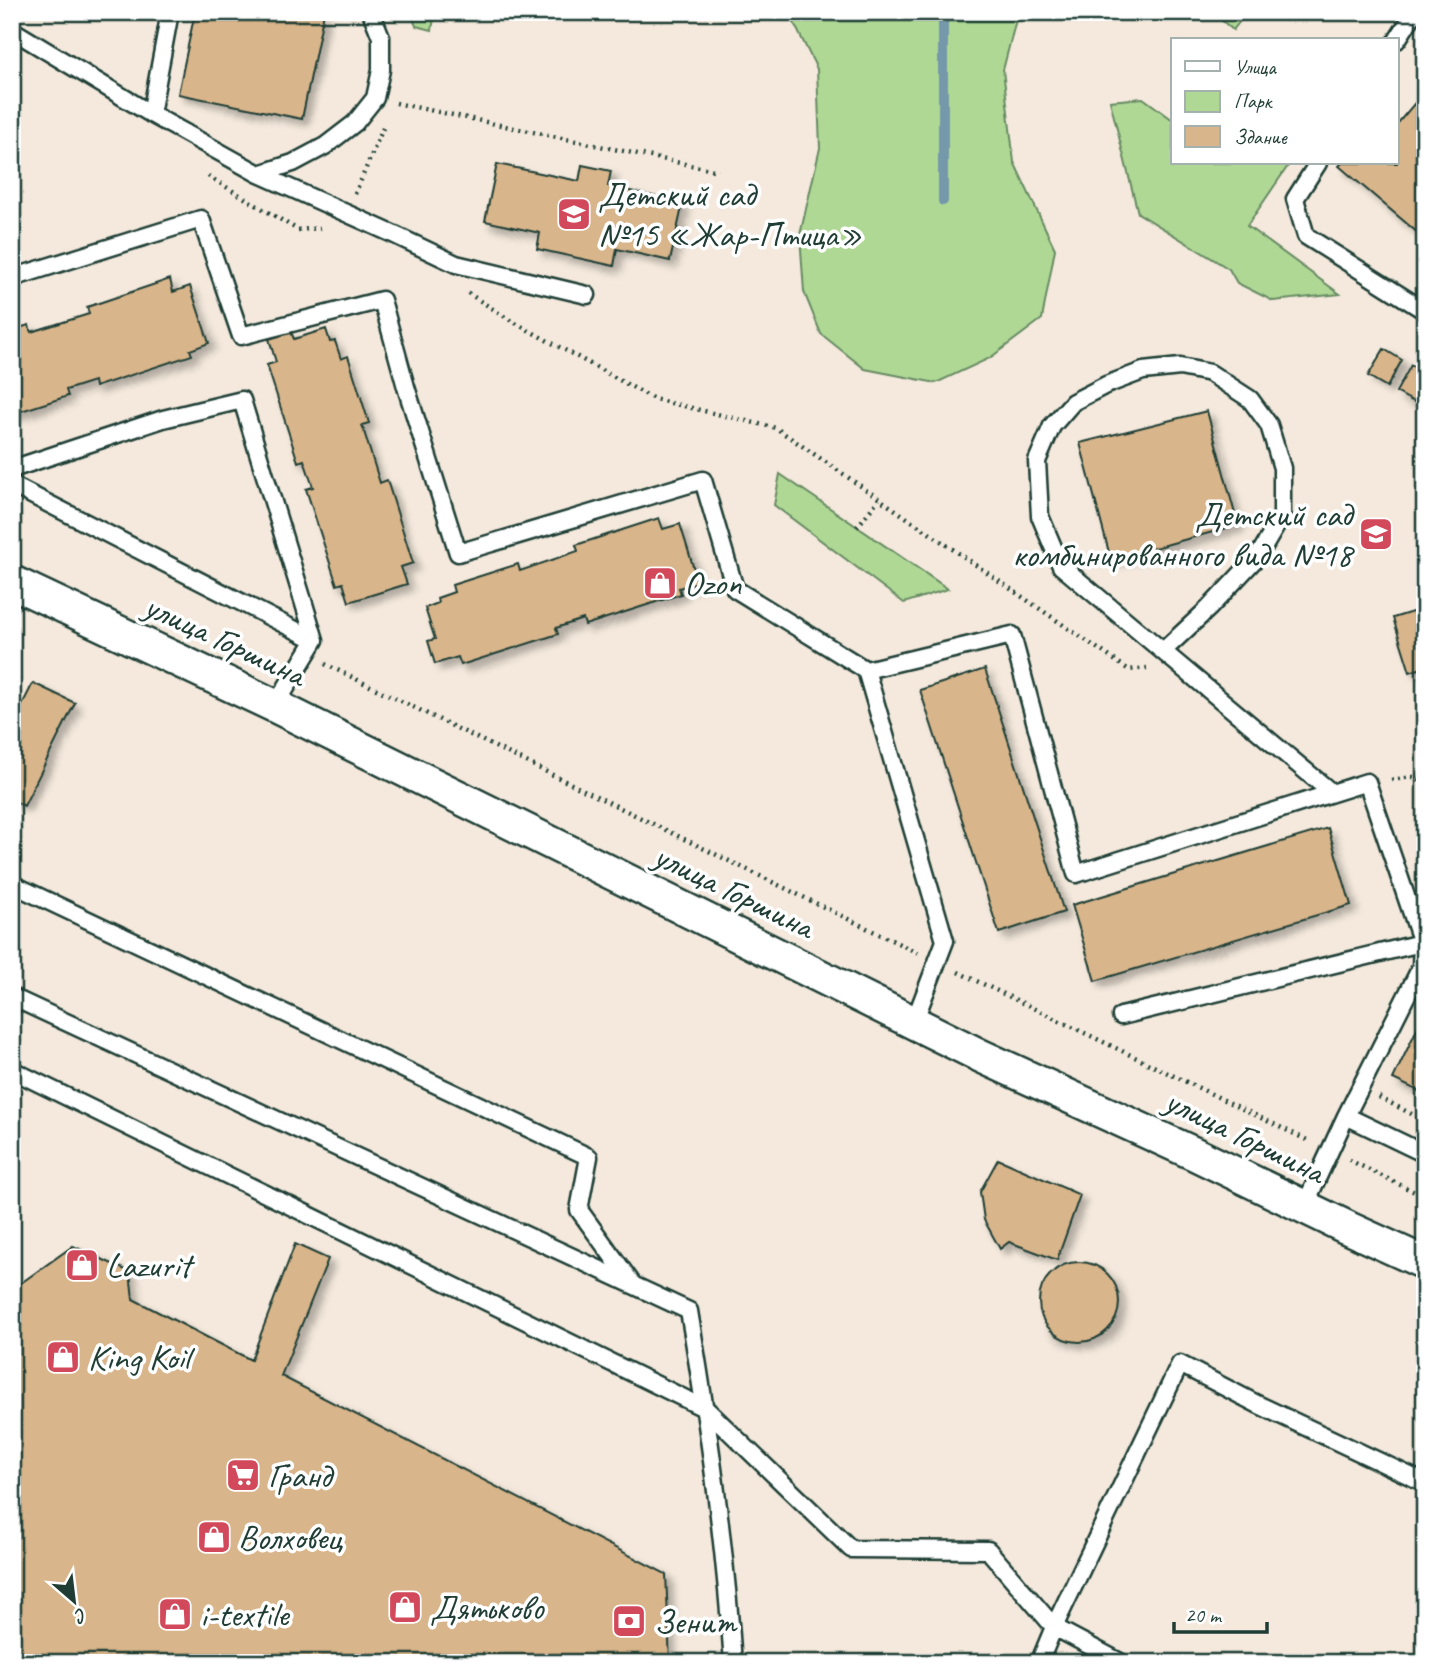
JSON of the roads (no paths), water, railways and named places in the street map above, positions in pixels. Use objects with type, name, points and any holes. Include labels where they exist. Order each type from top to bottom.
[{"type":"street","name":"улица Горшина","points":[[12,582],[275,706],[981,1056],[1425,1263]]},
{"type":"lane","points":[[151,114],[170,12]]},
{"type":"lane","points":[[259,174],[293,163],[325,146],[355,123],[375,98],[381,70],[381,37],[371,12]]},
{"type":"lane","points":[[1398,38],[1415,12]]},
{"type":"lane","points":[[12,30],[151,114],[259,174],[456,264],[587,295]]},
{"type":"lane","points":[[1317,164],[1295,199],[1306,236],[1425,311]]},
{"type":"lane","points":[[12,278],[201,219],[241,336],[382,300],[458,553],[703,480],[735,589],[866,670],[946,941],[914,1022]]},
{"type":"lane","points":[[1164,651],[1259,555],[1282,516],[1282,468],[1269,425],[1250,399],[1210,373],[1180,367],[1143,371],[1106,385],[1073,402],[1052,426],[1037,461],[1040,516],[1061,566],[1332,793]]},
{"type":"lane","points":[[12,469],[163,419],[242,400],[311,647],[275,706]]},
{"type":"lane","points":[[12,485],[311,647]]},
{"type":"lane","points":[[866,670],[1012,635],[1076,874],[1367,782],[1423,943],[1421,967],[1346,1116],[1304,1207]]},
{"type":"lane","points":[[12,884],[589,1157],[579,1210],[633,1284]]},
{"type":"lane","points":[[1121,1016],[1423,943]]},
{"type":"lane","points":[[12,997],[688,1311],[706,1409],[733,1663]]},
{"type":"lane","points":[[12,1070],[706,1409],[851,1549],[988,1550],[1054,1628],[1122,1663]]},
{"type":"lane","points":[[1346,1116],[1425,1154]]},
{"type":"lane","points":[[1039,1663],[1180,1364],[1281,1415],[1425,1482]]},
{"type":"waterway","points":[[943,12],[943,201]]},
{"type":"place","name":"Детский сад №15 «Жар-Птица»","points":[[574,214]]},
{"type":"place","name":"Детский сад комбинированного вида №18","points":[[1376,534]]},
{"type":"place","name":"Ozon","points":[[660,583]]},
{"type":"place","name":"Lazurit","points":[[82,1265]]},
{"type":"place","name":"King Koil","points":[[63,1357]]},
{"type":"place","name":"Гранд","points":[[243,1475]]},
{"type":"place","name":"Волховец","points":[[214,1537]]},
{"type":"place","name":"Дятьково","points":[[405,1607]]},
{"type":"place","name":"i-textile","points":[[175,1614]]},
{"type":"place","name":"Зенит","points":[[629,1621]]}]
